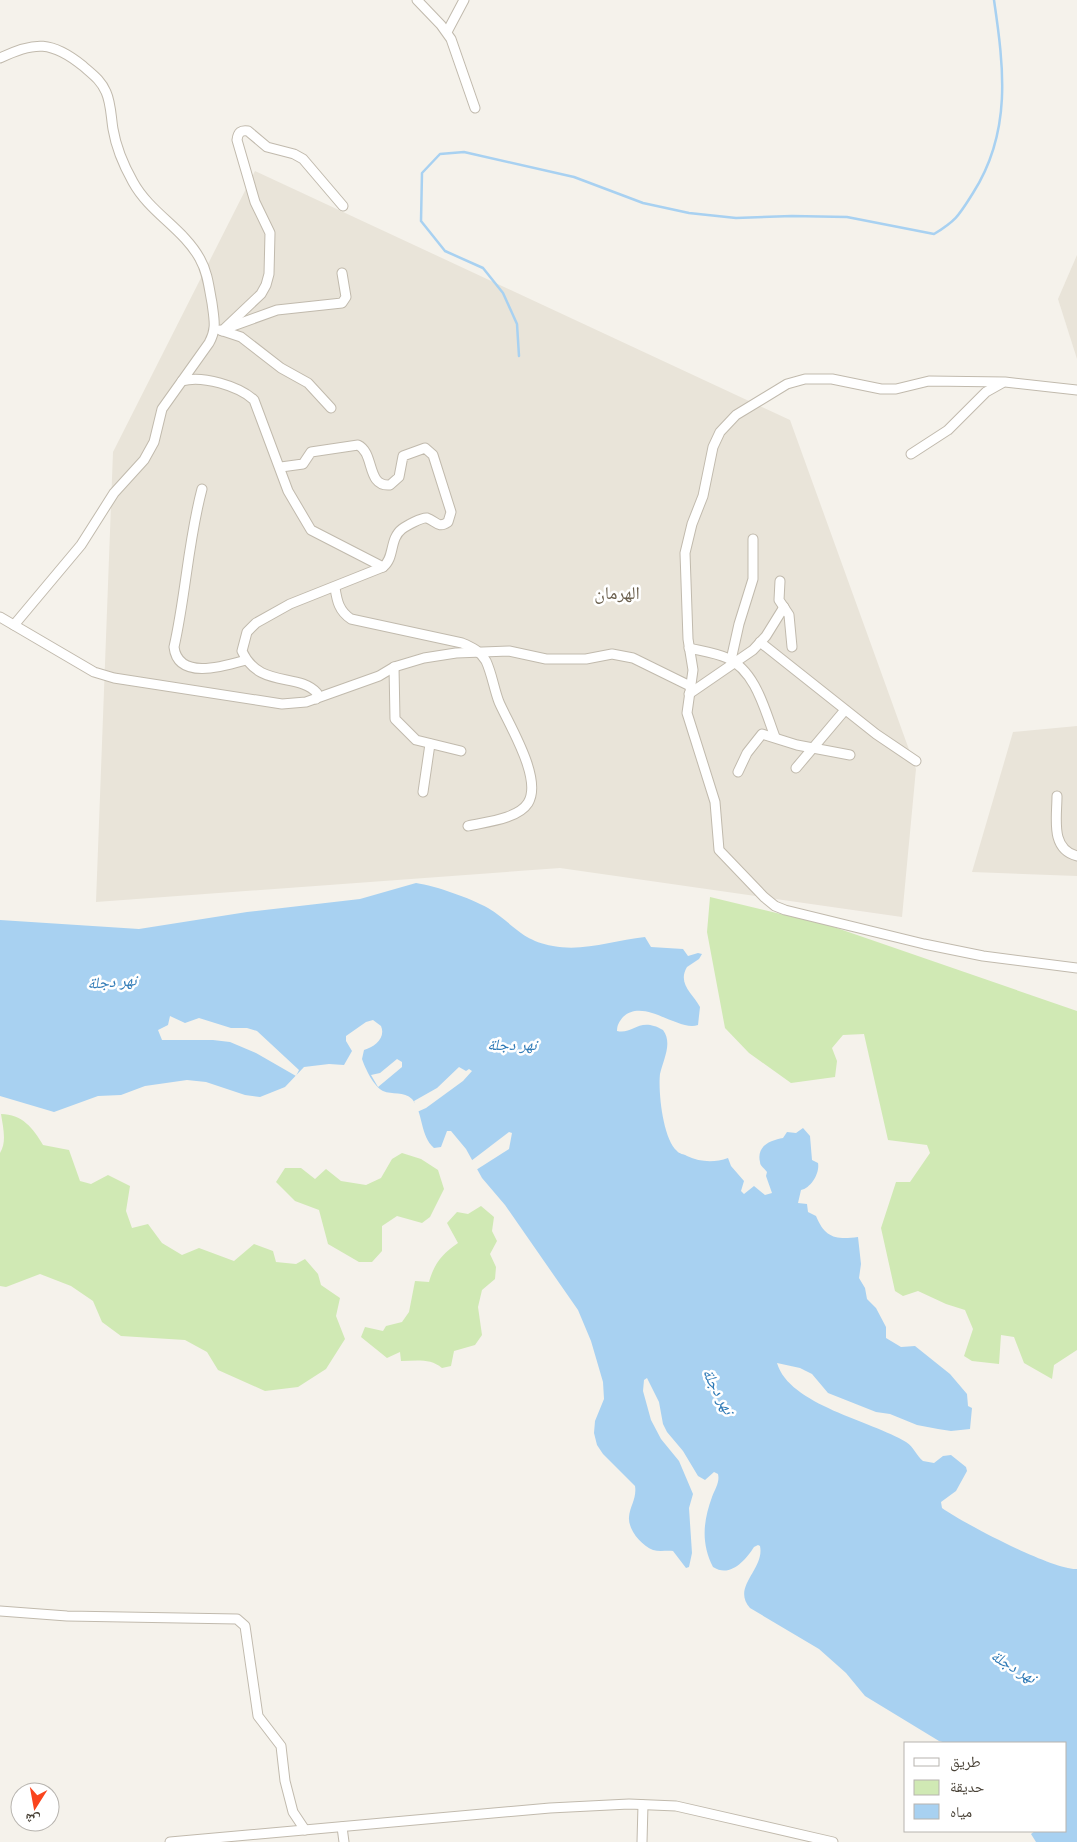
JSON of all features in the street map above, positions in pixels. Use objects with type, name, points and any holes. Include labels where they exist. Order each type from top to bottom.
[{"type":"street","points":[[417,0],[447,32],[475,108]]},
{"type":"street","points":[[447,32],[464,0]]},
{"type":"street","points":[[0,58],[27,47],[50,48],[66,54],[97,78],[107,95],[116,143],[133,182],[150,206],[189,243],[204,267],[221,329]]},
{"type":"street","points":[[14,625],[81,545],[114,493],[144,460],[154,442],[162,409],[209,343],[221,329],[264,290],[268,280],[270,233],[252,196],[239,147],[238,134],[243,130],[248,130],[267,147],[298,156],[343,206]]},
{"type":"street","points":[[221,329],[277,310],[342,303],[346,297],[342,273]]},
{"type":"street","points":[[221,329],[241,337],[281,368],[313,387],[331,408]]},
{"type":"street","points":[[182,381],[195,378],[208,380],[250,396],[258,407],[293,501],[311,530],[383,568]]},
{"type":"street","points":[[1077,390],[1005,382],[924,382],[904,387],[881,389],[832,379],[805,379],[787,384],[730,420],[720,432],[713,447],[703,496],[687,543],[684,562],[689,648],[693,670],[689,690],[688,721],[715,802],[719,850],[775,906],[924,944],[983,956],[1077,968]]},
{"type":"street","points":[[911,454],[948,430],[986,392],[1005,382]]},
{"type":"street","points":[[281,467],[303,464],[311,452],[358,445],[364,448],[375,479],[382,485],[390,485],[399,477],[402,459],[406,454],[424,448],[431,452],[451,512],[450,519],[445,524],[438,526],[424,518],[402,529],[395,539],[390,560],[383,568],[290,604],[256,623],[248,632],[243,642],[242,652],[246,660],[260,672],[314,690],[316,698]]},
{"type":"street","points":[[202,489],[190,540],[185,591],[174,647],[175,655],[179,661],[203,669],[213,669],[246,660]]},
{"type":"street","points":[[734,662],[741,615],[754,579],[753,539]]},
{"type":"street","points":[[780,582],[779,600],[789,615],[792,647]]},
{"type":"street","points":[[335,588],[338,605],[344,615],[356,621],[454,642],[473,648],[480,653],[486,662],[499,701],[524,758],[532,794],[529,802],[515,814],[468,826]]},
{"type":"street","points":[[689,690],[734,662],[760,642],[784,607]]},
{"type":"street","points":[[0,617],[94,672],[114,678],[282,704],[306,702],[379,676],[394,667],[440,654],[509,651],[546,658],[586,659],[601,655],[633,658],[689,690]]},
{"type":"street","points":[[760,642],[845,710],[916,761]]},
{"type":"street","points":[[689,648],[734,662],[744,670],[754,686],[775,737]]},
{"type":"street","points":[[394,667],[395,719],[407,734],[416,740],[461,751]]},
{"type":"street","points":[[796,768],[845,710]]},
{"type":"street","points":[[738,772],[743,758],[760,735],[765,734],[814,748],[850,755]]},
{"type":"street","points":[[423,792],[430,744]]},
{"type":"street","points":[[1057,796],[1058,839],[1063,849],[1077,856]]},
{"type":"street","points":[[0,1611],[67,1616],[237,1619],[244,1626],[258,1716],[281,1746],[285,1781],[293,1812],[305,1830]]},
{"type":"street","points":[[170,1842],[550,1808],[643,1805],[676,1806],[833,1842]]},
{"type":"street","points":[[642,1842],[643,1805]]},
{"type":"street","points":[[342,1826],[344,1842]]},
{"type":"shaded area","name":"الهرمان","points":[[255,171],[790,420],[916,769],[902,917],[560,868],[96,902],[113,452]]},
{"type":"shaded area","points":[[1077,255],[1077,359],[1058,299]]},
{"type":"shaded area","points":[[1077,726],[1077,876],[972,872],[1013,732]]},
{"type":"green space","points":[[710,897],[831,926],[1077,1011],[1077,1350],[1054,1365],[1052,1379],[1024,1363],[1014,1337],[1001,1335],[999,1364],[972,1361],[964,1356],[973,1329],[965,1310],[946,1304],[918,1291],[903,1296],[895,1291],[881,1228],[896,1182],[910,1182],[930,1153],[927,1145],[888,1140],[864,1034],[843,1035],[832,1048],[837,1061],[835,1077],[791,1083],[749,1053],[725,1028],[707,932]]},
{"type":"green space","points":[[1,1114],[21,1119],[31,1128],[43,1145],[69,1150],[80,1181],[91,1184],[108,1175],[130,1186],[126,1211],[132,1228],[148,1224],[162,1243],[182,1255],[199,1248],[234,1261],[254,1244],[273,1251],[276,1262],[296,1264],[305,1259],[318,1274],[321,1285],[340,1298],[336,1316],[345,1339],[326,1369],[298,1387],[265,1391],[218,1370],[207,1352],[185,1340],[121,1336],[102,1322],[93,1301],[71,1286],[40,1274],[6,1287],[0,1286],[0,1153],[4,1139]]},
{"type":"green space","points":[[402,1153],[421,1159],[438,1170],[444,1189],[430,1217],[422,1223],[397,1216],[382,1226],[382,1251],[372,1262],[359,1262],[328,1244],[319,1210],[295,1201],[276,1182],[285,1168],[301,1168],[315,1179],[326,1169],[341,1181],[366,1185],[381,1178],[392,1159]]},
{"type":"green space","points":[[481,1206],[494,1217],[492,1231],[497,1241],[490,1254],[496,1267],[495,1279],[482,1290],[478,1307],[482,1335],[475,1345],[454,1351],[451,1366],[442,1368],[428,1361],[401,1361],[400,1352],[387,1358],[361,1337],[365,1327],[383,1331],[386,1326],[402,1322],[409,1312],[415,1281],[429,1282],[439,1260],[458,1243],[447,1223],[457,1212],[468,1214]]},
{"type":"water","name":"نهر دجلة","points":[[416,883],[463,896],[481,904],[532,940],[553,946],[576,948],[645,937],[651,947],[683,949],[688,956],[698,953],[702,954],[699,959],[687,967],[684,973],[687,989],[700,1007],[698,1025],[681,1024],[641,1011],[631,1012],[623,1017],[618,1024],[617,1031],[628,1031],[642,1025],[655,1026],[663,1030],[666,1035],[667,1046],[660,1074],[660,1092],[662,1115],[672,1145],[679,1153],[697,1160],[712,1161],[728,1158],[731,1166],[744,1181],[741,1191],[744,1194],[754,1186],[765,1195],[772,1193],[766,1176],[767,1172],[760,1163],[760,1151],[766,1144],[783,1138],[787,1132],[796,1133],[803,1128],[810,1136],[812,1160],[818,1163],[818,1171],[811,1183],[801,1190],[798,1203],[807,1204],[808,1212],[816,1216],[823,1229],[832,1236],[843,1238],[858,1237],[861,1264],[859,1278],[865,1288],[867,1299],[876,1308],[886,1327],[886,1338],[901,1347],[915,1346],[950,1374],[967,1394],[968,1406],[972,1408],[970,1429],[951,1431],[938,1429],[917,1425],[890,1414],[876,1412],[828,1393],[812,1374],[800,1368],[777,1363],[785,1378],[797,1390],[814,1401],[906,1442],[923,1461],[934,1463],[943,1456],[951,1455],[966,1467],[967,1471],[956,1491],[941,1502],[942,1508],[1030,1555],[1065,1568],[1077,1569],[1077,1842],[1036,1842],[1031,1834],[1034,1832],[1067,1832],[1067,1742],[939,1741],[865,1696],[846,1673],[819,1649],[750,1608],[745,1600],[744,1593],[758,1562],[760,1546],[754,1547],[742,1562],[731,1569],[719,1570],[713,1567],[705,1541],[705,1524],[718,1483],[718,1474],[714,1472],[705,1480],[698,1476],[683,1451],[667,1432],[663,1424],[659,1402],[647,1378],[644,1380],[643,1391],[651,1420],[661,1439],[679,1461],[693,1494],[689,1508],[692,1553],[689,1567],[686,1568],[673,1551],[653,1550],[644,1545],[636,1536],[629,1522],[635,1486],[603,1454],[597,1445],[594,1433],[595,1421],[604,1399],[603,1382],[591,1341],[578,1310],[505,1205],[482,1178],[466,1149],[451,1131],[447,1131],[441,1147],[434,1148],[426,1137],[416,1104],[412,1099],[402,1094],[383,1091],[373,1081],[362,1059],[364,1050],[372,1047],[381,1038],[381,1026],[373,1020],[366,1022],[346,1036],[346,1041],[352,1051],[344,1065],[329,1064],[304,1067],[285,1087],[260,1097],[245,1095],[206,1082],[187,1080],[145,1086],[121,1095],[98,1096],[54,1112],[0,1096],[0,920],[139,929],[247,912],[360,899]]},
{"type":"pier","points":[[170,1016],[185,1023],[199,1018],[231,1028],[247,1028],[257,1031],[299,1070],[296,1076],[256,1053],[230,1042],[162,1040],[158,1030],[168,1025]]},
{"type":"pier","points":[[397,1059],[402,1062],[402,1067],[378,1087],[371,1075],[380,1073]]},
{"type":"pier","points":[[459,1067],[466,1071],[469,1069],[472,1071],[463,1081],[426,1108],[417,1112],[414,1101],[437,1088]]},
{"type":"pier","points":[[509,1132],[512,1133],[509,1149],[476,1170],[471,1161]]},
{"type":"waterway","points":[[519,356],[517,324],[503,293],[483,268],[445,251],[421,221],[422,173],[440,154],[464,152],[574,177],[643,203],[689,213],[736,218],[847,217],[934,234],[953,221],[964,207],[986,170],[994,147],[1002,99],[1000,50],[994,0]]},
{"type":"district","name":"الهرمان","points":[[617,592]]}]
